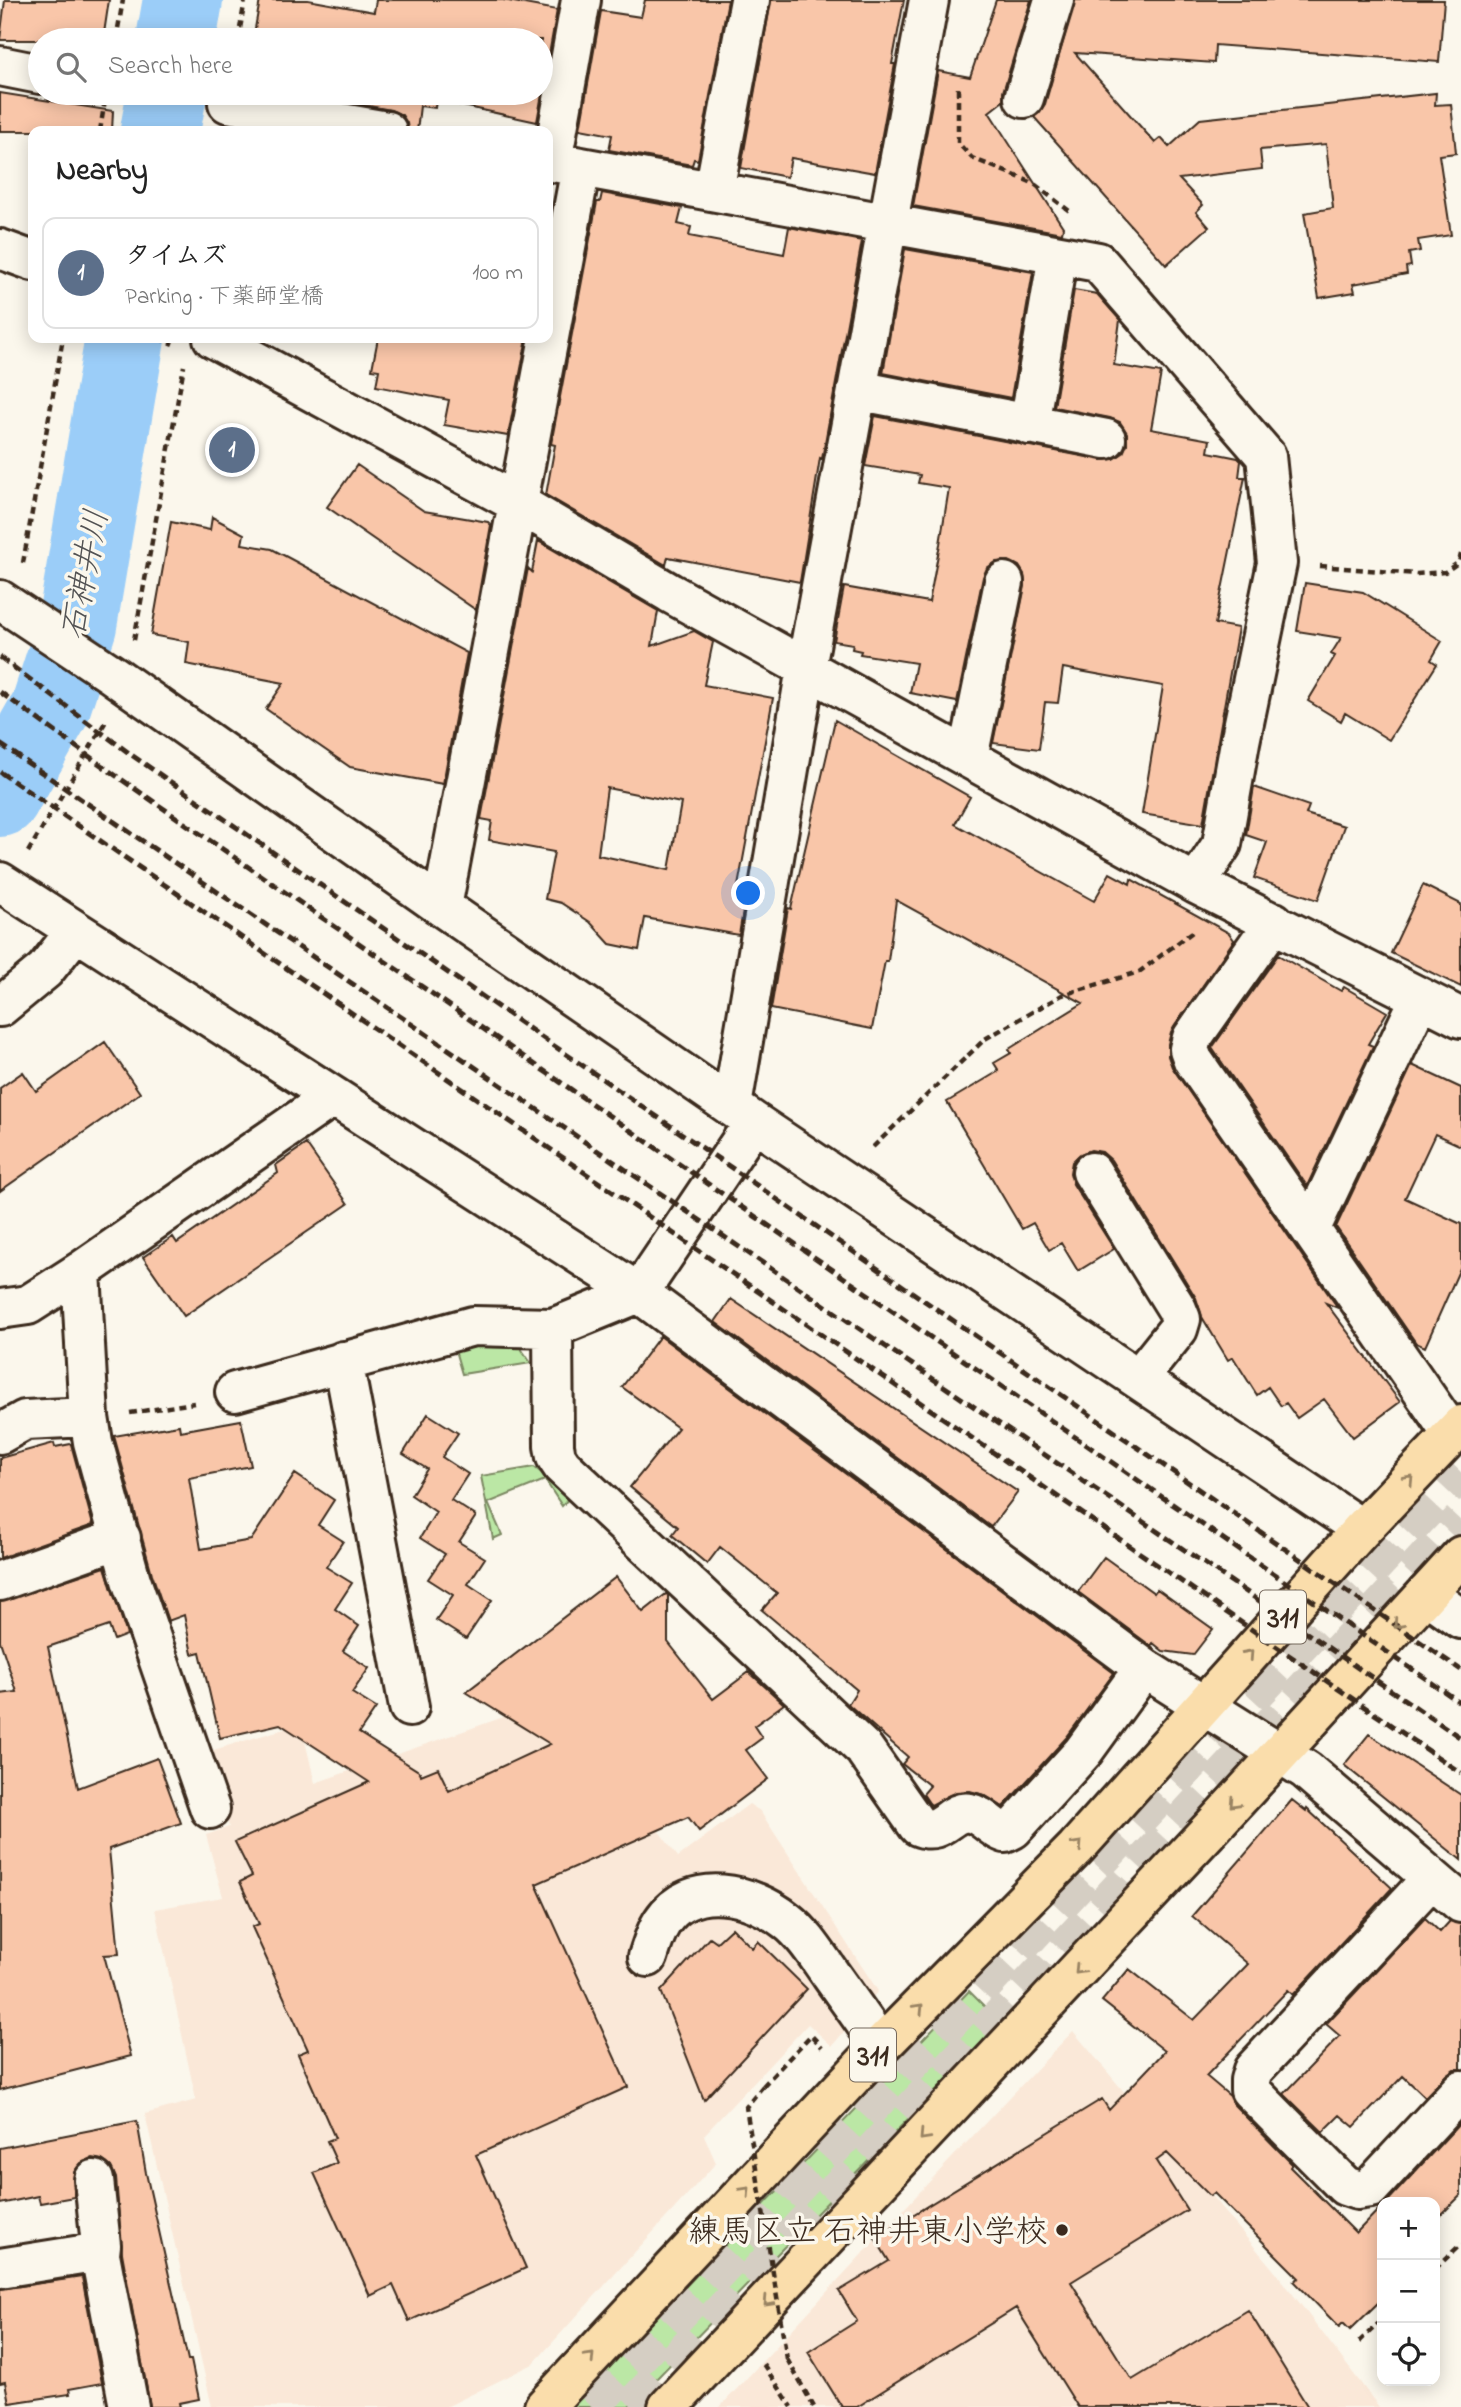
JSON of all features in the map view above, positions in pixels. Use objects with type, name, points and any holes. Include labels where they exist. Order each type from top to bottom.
[{"type":"main road","points":[[1362,1529],[1457,1429]]},
{"type":"main road","name":"311","points":[[544,2407],[881,2046],[1076,1848],[1362,1529]]},
{"type":"main road","points":[[668,2407],[1461,1556]]},
{"type":"street","points":[[553,221],[581,0]]},
{"type":"street","points":[[714,191],[750,0]]},
{"type":"street","points":[[236,1392],[472,1326],[552,1328],[639,1293],[743,1114],[806,668],[929,0]]},
{"type":"street","points":[[1024,98],[1055,0]]},
{"type":"street","points":[[0,66],[28,72]]},
{"type":"street","points":[[239,105],[359,126]]},
{"type":"street","points":[[560,163],[1098,262],[1266,456],[1277,563],[1222,844],[1196,884]]},
{"type":"street","points":[[0,249],[28,259]]},
{"type":"street","points":[[1029,425],[1058,255]]},
{"type":"street","points":[[442,907],[519,504],[538,343]]},
{"type":"street","points":[[199,349],[519,504],[670,593],[1196,884],[1461,1018]]},
{"type":"street","points":[[857,390],[1106,439]]},
{"type":"street","points":[[968,758],[1004,582]]},
{"type":"street","points":[[12,594],[123,662],[442,907],[743,1114],[1362,1529]]},
{"type":"street","points":[[4,884],[639,1293],[1144,1668],[1306,1770],[1461,1903]]},
{"type":"street","points":[[1274,922],[1192,1038],[1189,1049],[1193,1060],[1311,1228],[1457,1429]]},
{"type":"street","points":[[0,1007],[45,970],[75,932]]},
{"type":"street","points":[[1311,1228],[1420,998]]},
{"type":"street","points":[[0,1309],[28,1305],[82,1271],[332,1097]]},
{"type":"street","points":[[1091,1172],[1181,1319],[1178,1329],[1138,1379]]},
{"type":"street","points":[[82,1271],[89,1418],[93,1442],[131,1580],[210,1809]]},
{"type":"street","points":[[552,1328],[554,1446],[556,1457],[562,1466],[864,1749],[872,1777],[918,1826],[927,1830],[935,1828],[967,1812],[975,1814],[1005,1833],[1013,1829],[1083,1752],[1144,1668]]},
{"type":"street","points":[[343,1361],[409,1707]]},
{"type":"street","points":[[0,1434],[25,1420],[89,1418]]},
{"type":"street","points":[[0,1581],[121,1538]]},
{"type":"street","points":[[1426,1594],[1461,1619]]},
{"type":"street","points":[[1432,1878],[1253,2070],[1250,2090],[1345,2186],[1357,2190],[1370,2188],[1461,2090]]},
{"type":"street","points":[[648,1957],[663,1921],[687,1900],[707,1894],[727,1893],[752,1902],[787,1921],[812,1947],[881,2046]]},
{"type":"street","points":[[94,2180],[100,2254],[130,2407]]},
{"type":"street","points":[[0,2268],[100,2254]]},
{"type":"path","points":[[118,28],[123,0]]},
{"type":"path","points":[[240,28],[245,0]]},
{"type":"path","points":[[959,78],[958,143],[972,158],[1033,183],[1075,215],[1089,235],[1098,262]]},
{"type":"path","points":[[101,126],[104,105]]},
{"type":"path","points":[[12,594],[62,343]]},
{"type":"path","points":[[123,662],[199,349]]},
{"type":"path","points":[[1277,563],[1417,574],[1445,572],[1459,562],[1461,554]]},
{"type":"path","points":[[4,884],[108,717]]},
{"type":"path","points":[[873,1147],[985,1039],[1062,995],[1139,972],[1232,902]]},
{"type":"path","points":[[89,1418],[185,1406],[236,1392]]},
{"type":"path","points":[[814,2407],[787,2359],[746,2107],[811,2035],[823,2046],[818,2051]]},
{"type":"path","points":[[1440,2264],[1461,2244]]},
{"type":"path","points":[[1359,2342],[1379,2323]]},
{"type":"path","points":[[765,2366],[792,2407]]},
{"type":"shaded area","points":[[564,1696],[678,1857],[749,1804],[760,1811],[878,1991],[832,2046],[808,2024],[704,2135],[716,2163],[533,2364],[446,2407],[212,2407],[145,2114],[196,2100],[155,1909],[223,1897],[206,1835],[229,1827],[210,1751],[301,1724],[315,1783]]},
{"type":"shaded area","name":"練馬区立 石神井東小学校","points":[[1073,2031],[1282,2280],[1379,2407],[720,2407],[931,2180]]},
{"type":"green space","points":[[518,1344],[531,1363],[462,1374],[454,1347]]},
{"type":"green space","points":[[534,1467],[571,1496],[562,1506],[545,1480],[488,1503],[502,1535],[493,1539],[481,1476]]},
{"type":"green space","points":[[969,1991],[1001,2023],[629,2407],[570,2407]]},
{"type":"building","points":[[5,0],[109,0],[105,28],[28,28],[28,40],[0,40]]},
{"type":"building","points":[[260,0],[308,0],[374,12],[376,0],[503,0],[557,10],[553,32],[553,28],[255,28]]},
{"type":"building","points":[[645,0],[728,0],[698,160],[694,159],[692,165],[609,150],[612,135],[580,129],[601,11],[641,17]]},
{"type":"building","points":[[771,0],[904,0],[875,173],[791,158],[787,177],[741,168]]},
{"type":"building","points":[[996,0],[1031,0],[1003,92],[1003,101],[989,112],[1063,227],[1062,233],[913,206],[938,71],[970,77]]},
{"type":"building","points":[[1075,0],[1444,0],[1439,62],[1215,45],[1214,63],[1075,53],[1155,143],[1161,138],[1169,147],[1200,119],[1436,93],[1435,105],[1451,104],[1456,153],[1439,155],[1451,235],[1418,240],[1420,251],[1409,253],[1411,266],[1406,267],[1407,274],[1353,284],[1355,292],[1319,298],[1304,213],[1333,208],[1326,144],[1260,150],[1262,169],[1179,179],[1203,205],[1196,212],[1209,227],[1166,265],[1034,117],[1045,104]]},
{"type":"building","points":[[0,93],[28,97],[28,105],[75,105],[113,111],[112,126],[28,126],[28,131],[0,131]]},
{"type":"building","points":[[363,105],[435,105],[435,108],[420,106],[418,126],[407,126],[402,115],[391,110]]},
{"type":"building","points":[[459,105],[540,105],[537,122]]},
{"type":"building","points":[[602,193],[682,208],[678,224],[691,227],[689,236],[784,254],[789,227],[862,241],[822,459],[820,458],[800,582],[668,557],[666,565],[546,495],[555,445],[551,444],[597,202],[600,202]]},
{"type":"building","points":[[905,249],[1033,272],[1011,398],[883,373]]},
{"type":"building","points":[[1074,290],[1097,294],[1120,320],[1114,365],[1161,373],[1151,429],[1210,440],[1208,452],[1238,458],[1241,461],[1239,477],[1245,477],[1215,624],[1238,628],[1203,824],[1142,814],[1163,686],[1063,668],[1058,703],[1045,702],[1039,749],[993,743],[1025,586],[1024,574],[1019,566],[1009,561],[996,562],[987,568],[983,577],[957,702],[910,693],[916,663],[860,654],[861,651],[852,649],[853,644],[834,641],[844,587],[929,602],[940,544],[949,488],[918,483],[920,475],[865,466],[875,416],[1102,460],[1114,459],[1123,453],[1127,444],[1127,433],[1120,422],[1054,407]]},
{"type":"building","points":[[377,343],[526,343],[508,436],[444,425],[449,400],[376,386],[379,370],[372,369]]},
{"type":"building","points":[[357,465],[424,511],[488,522],[491,525],[476,610],[327,507]]},
{"type":"building","points":[[212,517],[244,534],[242,544],[272,549],[467,653],[443,784],[350,767],[266,709],[284,683],[186,664],[189,642],[151,635],[171,522],[210,530]]},
{"type":"building","points":[[538,541],[658,611],[652,646],[694,631],[713,642],[704,685],[773,698],[736,897],[745,899],[739,935],[645,918],[639,950],[610,944],[590,922],[561,903],[545,899],[554,852],[489,840],[492,821],[481,819],[528,568],[532,572]],"holes":[[[607,788],[681,803],[669,870],[598,855]]]},
{"type":"building","points":[[1305,583],[1363,592],[1442,641],[1431,660],[1437,664],[1389,740],[1345,713],[1341,721],[1308,701],[1335,656],[1331,654],[1341,638],[1297,631]]},
{"type":"building","points":[[835,720],[970,797],[955,824],[1094,901],[1110,873],[1130,884],[1131,879],[1229,933],[1234,940],[1171,1032],[1168,1056],[1172,1067],[1338,1308],[1326,1303],[1400,1402],[1353,1437],[1324,1399],[1297,1418],[1286,1403],[1281,1406],[1268,1387],[1257,1395],[1233,1357],[1228,1360],[1202,1317],[1196,1298],[1111,1160],[1102,1152],[1091,1150],[1080,1154],[1072,1162],[1070,1173],[1073,1184],[1114,1249],[1078,1271],[1061,1243],[1049,1250],[1033,1223],[1022,1229],[947,1102],[999,1071],[994,1063],[1011,1053],[1009,1049],[1083,1003],[896,900],[888,961],[885,961],[872,1029],[771,1009],[788,908],[791,909]]},
{"type":"building","points":[[1254,787],[1309,806],[1306,814],[1344,826],[1318,900],[1254,878],[1267,842],[1246,835]]},
{"type":"building","points":[[1423,885],[1461,904],[1461,987],[1391,953]]},
{"type":"building","points":[[1278,955],[1341,991],[1344,987],[1387,1012],[1368,1044],[1373,1046],[1307,1186],[1212,1048]]},
{"type":"building","points":[[105,1042],[140,1093],[0,1191],[0,1088],[23,1072],[36,1091]]},
{"type":"building","points":[[1412,1065],[1461,1088],[1461,1146],[1435,1134],[1405,1198],[1461,1224],[1461,1266],[1425,1347],[1416,1343],[1336,1227]]},
{"type":"building","points":[[306,1144],[348,1204],[184,1316],[143,1257],[173,1237],[177,1243],[278,1173],[276,1165]]},
{"type":"building","points":[[731,1299],[1018,1492],[991,1527],[715,1322]]},
{"type":"building","points":[[660,1336],[1114,1673],[1066,1738],[1003,1807],[984,1795],[970,1791],[956,1792],[931,1805],[923,1794],[930,1786],[902,1764],[908,1757],[848,1704],[857,1690],[762,1610],[777,1593],[720,1547],[707,1564],[672,1535],[678,1527],[630,1487],[678,1428],[622,1387]]},
{"type":"building","points":[[428,1414],[458,1433],[442,1457],[468,1474],[451,1500],[476,1516],[459,1542],[485,1558],[468,1584],[492,1600],[466,1639],[436,1620],[453,1595],[428,1579],[445,1554],[420,1538],[436,1512],[411,1495],[427,1469],[403,1454]]},
{"type":"building","points":[[241,1420],[251,1466],[189,1478],[201,1549],[251,1540],[295,1474],[334,1500],[318,1525],[343,1541],[326,1567],[352,1583],[335,1609],[359,1626],[343,1651],[369,1668],[352,1693],[376,1708],[359,1733],[421,1775],[438,1768],[449,1791],[550,1744],[466,1692],[616,1577],[643,1612],[668,1595],[668,1642],[713,1699],[749,1672],[784,1704],[754,1726],[762,1738],[746,1750],[768,1779],[699,1831],[688,1817],[536,1884],[628,2087],[476,2155],[526,2268],[409,2321],[393,2285],[370,2296],[314,2173],[337,2163],[327,2141],[335,2138],[298,2054],[308,2050],[252,1927],[259,1924],[240,1882],[252,1876],[235,1842],[369,1782],[280,1724],[220,1738],[200,1652],[192,1654],[184,1615],[168,1621],[152,1574],[114,1436],[179,1425],[180,1431]]},
{"type":"building","points":[[54,1443],[55,1447],[71,1444],[93,1525],[0,1558],[0,1458]]},
{"type":"building","points":[[1104,1557],[1154,1593],[1157,1589],[1213,1629],[1193,1655],[1163,1651],[1153,1643],[1151,1646],[1078,1592]]},
{"type":"building","points":[[105,1567],[127,1635],[114,1640],[109,1626],[48,1647],[78,1788],[157,1758],[181,1823],[109,1849],[119,1954],[104,1955],[131,2056],[0,2090],[0,1694],[17,1692],[0,1641],[0,1602]]},
{"type":"building","points":[[1369,1734],[1461,1795],[1461,1860],[1344,1765]]},
{"type":"building","points":[[1292,1800],[1306,1811],[1307,1809],[1392,1888],[1293,1995],[1288,1990],[1206,2076],[1231,2097],[1234,2105],[1292,2164],[1290,2167],[1356,2233],[1377,2211],[1377,2304],[1350,2330],[1343,2323],[1339,2327],[1294,2281],[1299,2278],[1214,2193],[1210,2196],[1167,2153],[1156,2161],[1187,2210],[1071,2282],[1132,2380],[1248,2310],[1308,2407],[1078,2407],[1016,2308],[857,2407],[842,2407],[808,2352],[857,2321],[839,2291],[889,2261],[875,2238],[1102,2099],[1109,2110],[1165,2051],[1102,2001],[1129,1969],[1194,2020],[1248,1964],[1192,1916]]},
{"type":"building","points":[[1425,1918],[1440,1932],[1450,1921],[1461,1924],[1461,2069],[1454,2069],[1446,2075],[1425,2097],[1403,2076],[1354,2127],[1340,2115],[1323,2132],[1284,2094],[1340,2036],[1326,2024]]},
{"type":"building","points":[[732,1928],[752,1948],[758,1941],[807,1989],[704,2100],[661,1991],[710,1937],[717,1942]]},
{"type":"building","points":[[137,2121],[146,2173],[199,2399],[179,2403],[180,2407],[150,2407],[122,2253],[116,2178],[111,2167],[102,2160],[92,2158],[81,2163],[74,2172],[74,2197],[40,2203],[38,2196],[0,2204],[0,2148]]},
{"type":"building","points":[[1461,2122],[1461,2195],[1440,2216],[1440,2197],[1392,2197]]},
{"type":"building","points":[[82,2277],[102,2383],[69,2389],[70,2394],[9,2403],[5,2382],[0,2383],[0,2289]]},
{"type":"waterway","name":"石神井川","points":[[178,28],[183,0]]},
{"type":"waterway","name":"石神井川","points":[[161,126],[165,105]]},
{"type":"waterway","name":"石神井川","points":[[0,797],[50,709],[77,625],[124,343]]},
{"type":"tunnel","points":[[591,2407],[1461,1472]]},
{"type":"tunnel","points":[[632,2407],[1066,1947],[1461,1521]]},
{"type":"railway","points":[[0,657],[133,756],[1461,1670]]},
{"type":"railway","points":[[0,692],[115,775],[1461,1703]]},
{"type":"railway","points":[[0,744],[1461,1738]]},
{"type":"railway","points":[[0,772],[1461,1773]]},
{"type":"place","name":"タイムズ","points":[[232,450]]},
{"type":"place","name":"練馬区立 石神井東小学校","points":[[1062,2230]]}]
